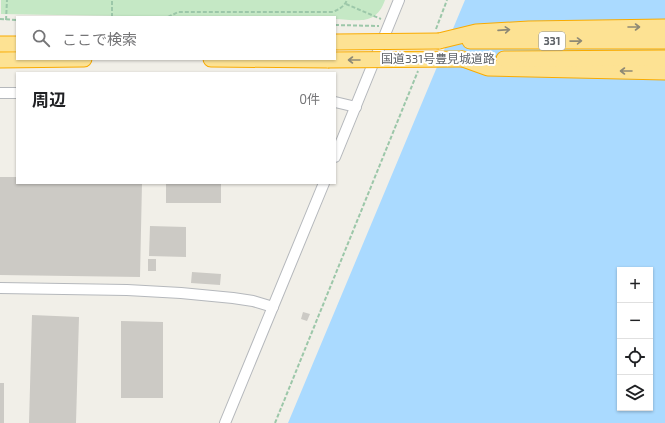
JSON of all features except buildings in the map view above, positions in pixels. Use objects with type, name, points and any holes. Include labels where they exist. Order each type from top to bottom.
[{"type":"highway","points":[[437,35],[529,29],[665,28]]},
{"type":"highway","name":"国道331号豊見城道路","points":[[336,42],[437,35],[665,41]]},
{"type":"highway","points":[[0,44],[16,44]]},
{"type":"highway","name":"国道331号豊見城道路","points":[[336,60],[665,58]]},
{"type":"highway","points":[[463,59],[488,68],[665,72]]},
{"type":"highway","points":[[0,60],[16,60]]},
{"type":"street","points":[[336,155],[399,0]]},
{"type":"street","points":[[0,93],[16,93]]},
{"type":"street","points":[[336,102],[356,107]]},
{"type":"street","points":[[225,423],[324,184]]},
{"type":"street","points":[[0,288],[127,290],[181,293],[253,301],[273,307]]},
{"type":"path","points":[[6,20],[7,0]]},
{"type":"path","points":[[112,0],[112,16]]},
{"type":"path","points":[[170,16],[178,12],[333,12],[346,4],[347,0]]},
{"type":"path","points":[[437,35],[447,0]]},
{"type":"path","points":[[346,4],[382,20],[385,15]]},
{"type":"path","points":[[0,20],[16,20]]},
{"type":"path","points":[[336,25],[380,26]]},
{"type":"path","points":[[275,423],[420,66]]},
{"type":"green space","points":[[1,0],[385,0],[377,14],[365,20],[336,19],[336,16],[122,16],[1,14]]},
{"type":"water","points":[[465,0],[665,0],[665,423],[288,423]]}]
